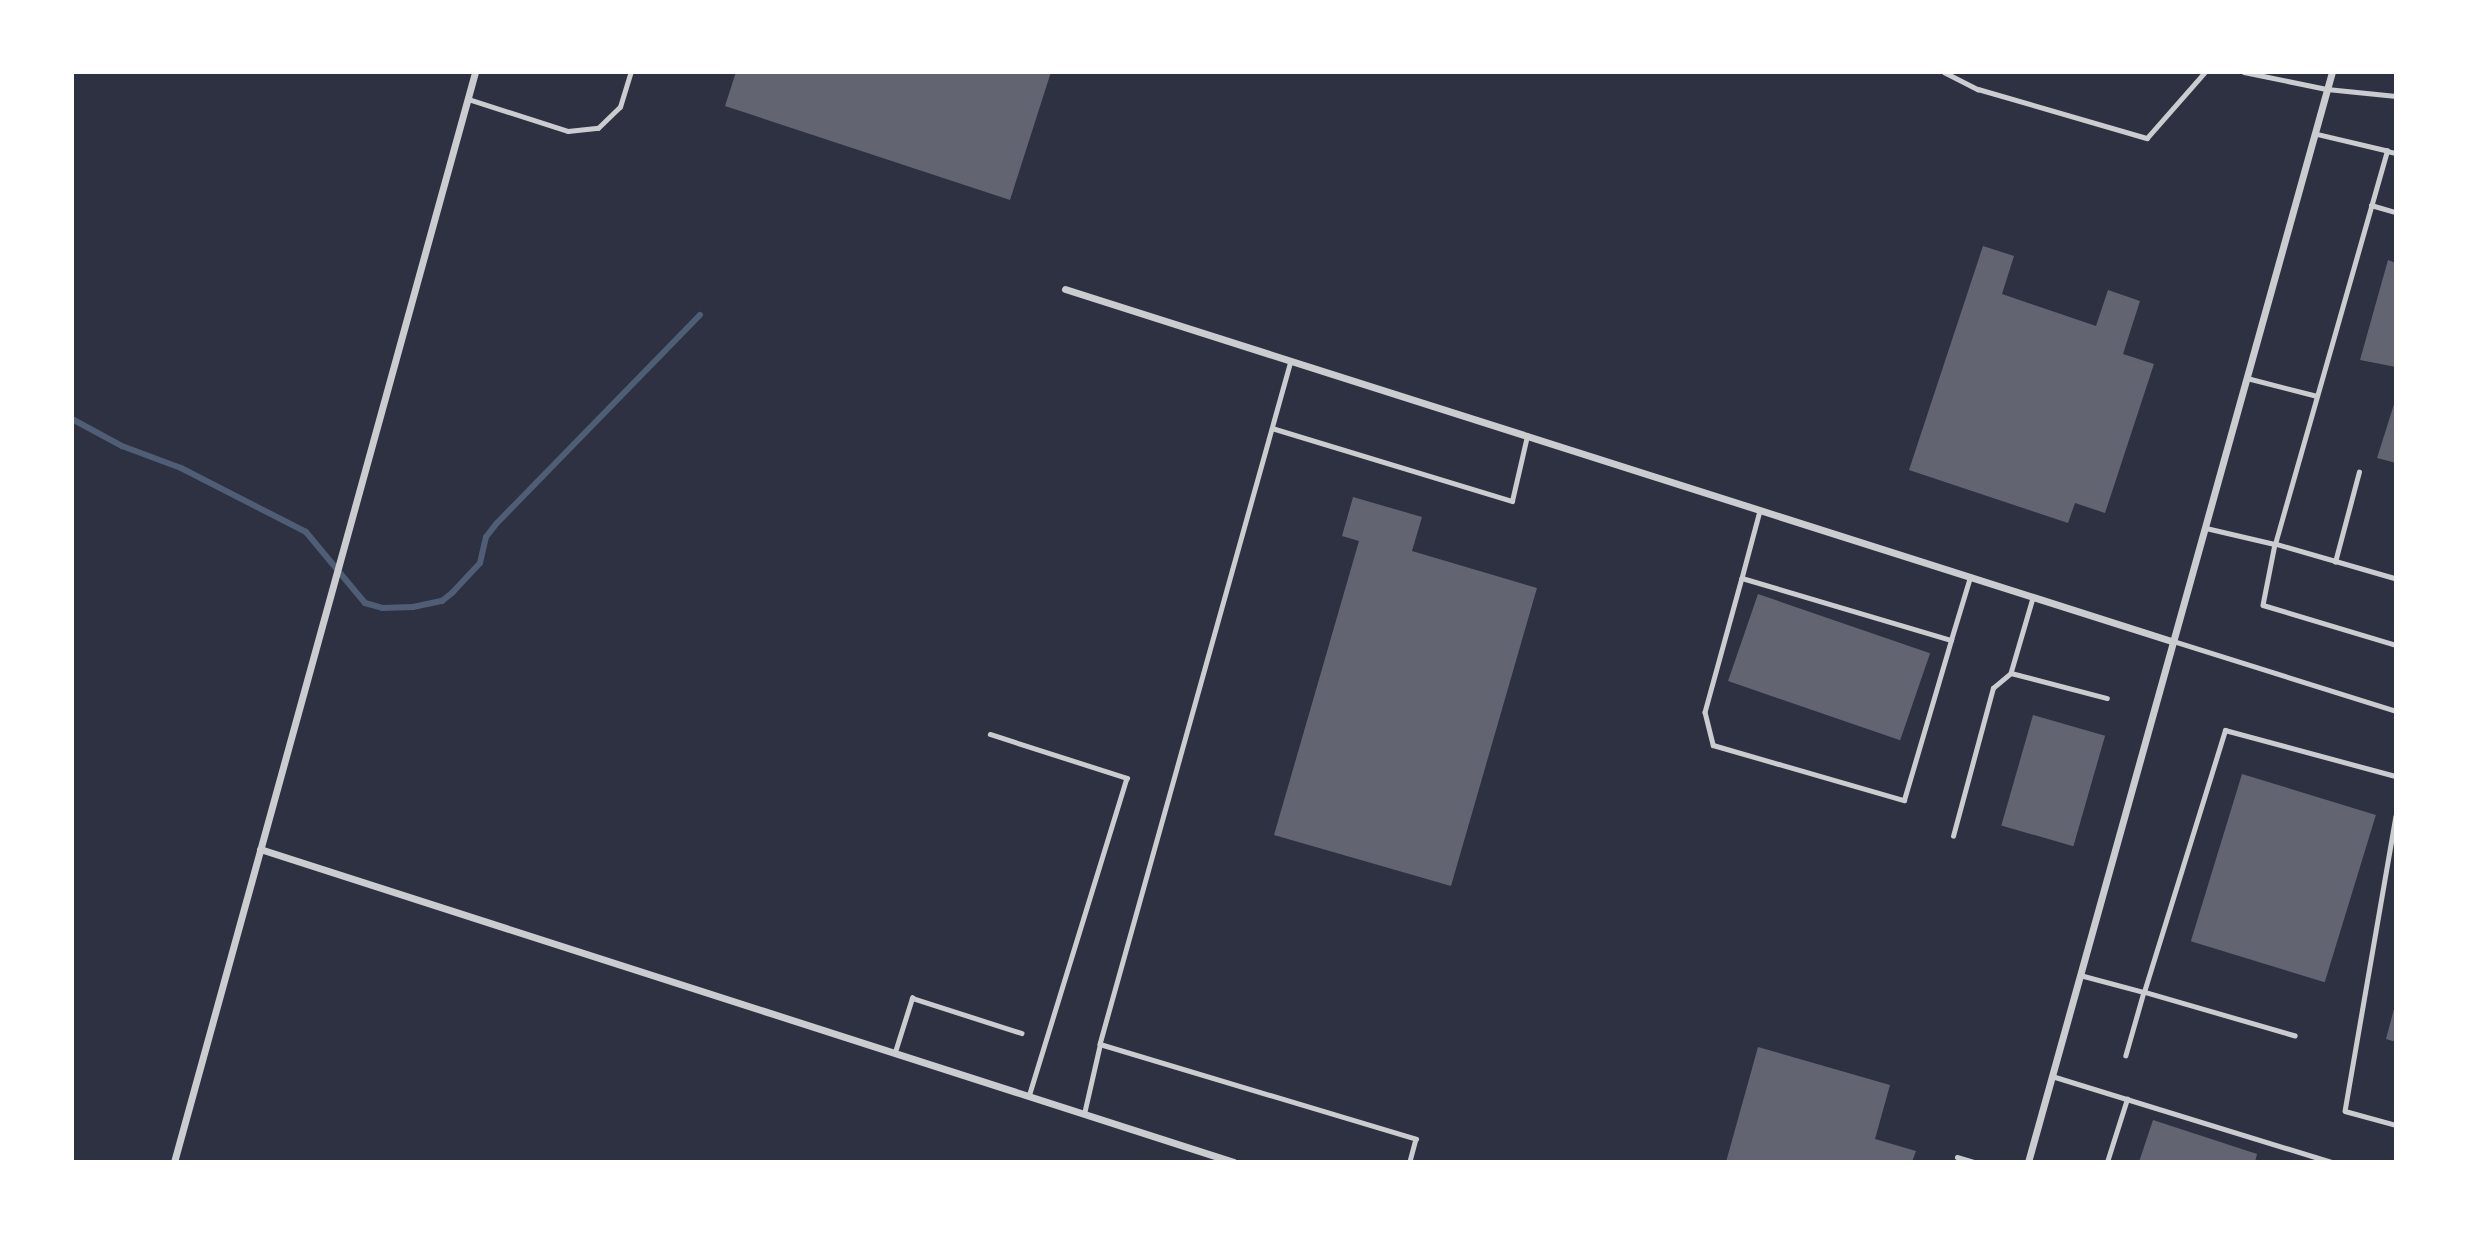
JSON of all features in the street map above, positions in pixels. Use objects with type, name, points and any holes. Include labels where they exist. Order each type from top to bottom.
[{"type":"street","points":[[174,1162],[475,72]]},
{"type":"street","points":[[2028,1162],[2171,641],[2206,528],[2332,72]]},
{"type":"street","points":[[1065,289],[2171,641]]},
{"type":"street","points":[[260,849],[1234,1162]]},
{"type":"lane","points":[[468,99],[568,131],[598,128],[620,107],[631,72]]},
{"type":"lane","points":[[1944,72],[1978,89],[2147,138],[2205,72]]},
{"type":"lane","points":[[2245,72],[2327,89],[2396,96]]},
{"type":"lane","points":[[2315,134],[2396,153]]},
{"type":"lane","points":[[2387,151],[2275,544],[2263,605],[2396,645]]},
{"type":"lane","points":[[2371,205],[2396,212]]},
{"type":"lane","points":[[1084,1114],[1100,1044],[1291,361]]},
{"type":"lane","points":[[2246,378],[2317,396]]},
{"type":"lane","points":[[1272,428],[1511,501],[1527,436]]},
{"type":"lane","points":[[2335,562],[2359,472]]},
{"type":"lane","points":[[1760,510],[1705,712],[1713,745],[1904,800],[1970,577]]},
{"type":"lane","points":[[2206,528],[2275,544],[2396,579]]},
{"type":"lane","points":[[1742,578],[1951,640]]},
{"type":"lane","points":[[1954,835],[1993,688],[2011,673],[2033,598]]},
{"type":"lane","points":[[2171,641],[2396,711]]},
{"type":"lane","points":[[2011,673],[2107,698]]},
{"type":"lane","points":[[2126,1055],[2225,730],[2396,776]]},
{"type":"lane","points":[[990,734],[1127,778],[1029,1096]]},
{"type":"lane","points":[[2396,816],[2345,1111],[2396,1125]]},
{"type":"lane","points":[[2079,974],[2295,1036]]},
{"type":"lane","points":[[895,1053],[912,998],[1022,1033]]},
{"type":"lane","points":[[1100,1044],[1416,1139],[1410,1162]]},
{"type":"lane","points":[[2052,1076],[2331,1162]]},
{"type":"lane","points":[[2107,1162],[2127,1099]]},
{"type":"lane","points":[[1957,1157],[1974,1162]]},
{"type":"building","points":[[736,72],[1051,72],[1010,200],[725,106]]},
{"type":"building","points":[[1983,246],[2014,256],[2002,294],[2096,326],[2108,290],[2140,301],[2123,354],[2154,364],[2105,513],[2075,503],[2068,523],[1909,470]]},
{"type":"building","points":[[2388,260],[2396,263],[2396,367],[2360,360]]},
{"type":"building","points":[[2396,398],[2396,463],[2377,458]]},
{"type":"building","points":[[1353,497],[1422,517],[1412,551],[1537,588],[1451,886],[1274,835],[1359,541],[1342,536]]},
{"type":"building","points":[[1758,594],[1930,653],[1900,740],[1728,681]]},
{"type":"building","points":[[2033,715],[2105,736],[2073,846],[2001,826]]},
{"type":"building","points":[[2242,774],[2376,815],[2325,982],[2191,941]]},
{"type":"building","points":[[2396,1005],[2396,1042],[2386,1039]]},
{"type":"building","points":[[1758,1047],[1890,1085],[1875,1139],[1916,1151],[1912,1162],[1726,1162]]},
{"type":"building","points":[[2153,1120],[2257,1154],[2255,1162],[2139,1162]]},
{"type":"waterway","points":[[72,419],[122,446],[181,468],[306,532],[365,603],[382,608],[413,607],[442,601],[452,593],[480,563],[486,537],[496,524],[700,315]]}]
